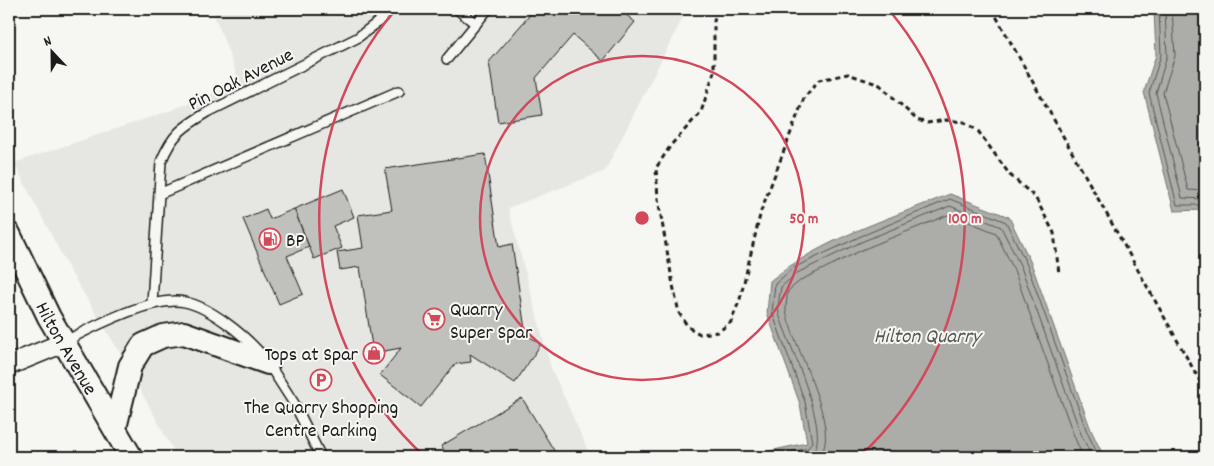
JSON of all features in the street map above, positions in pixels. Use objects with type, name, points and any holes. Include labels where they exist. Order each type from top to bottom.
[{"type":"street","name":"Hilton Avenue","points":[[9,234],[63,342],[131,457]]},
{"type":"street","points":[[115,428],[130,366],[143,345],[162,336],[184,334],[268,363]]},
{"type":"street","points":[[9,366],[63,342]]},
{"type":"lane","name":"Pin Oak Avenue","points":[[152,303],[161,162],[170,141],[188,124],[208,112],[357,38],[382,19],[390,9]]},
{"type":"lane","points":[[457,9],[476,24]]},
{"type":"lane","points":[[447,59],[488,9]]},
{"type":"lane","points":[[159,194],[399,91]]},
{"type":"lane","points":[[63,342],[152,303],[185,302],[216,317],[244,335],[268,363],[295,406],[321,457]]},
{"type":"path","points":[[718,9],[714,21],[714,72],[701,112],[671,145],[656,168],[658,199],[673,285],[679,313],[688,327],[700,334],[718,332],[731,322],[740,299],[761,211],[804,98],[819,80],[848,74],[880,85],[917,120],[927,123],[946,120],[964,122],[978,131],[1010,176],[1035,197],[1054,233],[1059,274]]},
{"type":"path","points":[[992,9],[1205,390]]},
{"type":"shaded area","points":[[212,9],[687,9],[605,171],[508,208],[551,368],[591,457],[177,457],[119,351],[70,271],[14,163],[169,111],[240,83]]},
{"type":"water","points":[[1154,9],[1205,9],[1205,210],[1174,211],[1144,92],[1156,55]]},
{"type":"water","name":"Hilton Quarry","points":[[950,194],[1009,217],[1031,263],[1091,430],[1104,457],[763,457],[769,451],[807,443],[800,404],[767,313],[770,281],[810,253],[856,231]]},
{"type":"building","points":[[535,9],[619,9],[635,22],[603,61],[573,35],[536,78],[542,115],[498,122],[489,62]]},
{"type":"building","points":[[485,154],[499,247],[512,244],[525,329],[519,330],[541,344],[515,383],[470,354],[471,362],[455,364],[421,407],[380,375],[401,348],[373,353],[360,267],[340,270],[337,252],[363,248],[358,215],[392,210],[385,169]]},
{"type":"building","points":[[343,189],[354,217],[333,226],[342,248],[314,259],[294,209]]},
{"type":"building","points":[[266,209],[270,219],[294,209],[309,247],[287,256],[303,294],[279,304],[243,219]]},
{"type":"building","points":[[522,398],[558,457],[448,457],[441,446]]},
{"type":"place","name":"BP","points":[[270,239]]},
{"type":"place","name":"Quarry Super Spar","points":[[434,319]]},
{"type":"place","name":"Tops at Spar","points":[[374,353]]},
{"type":"place","name":"The Quarry Shopping Centre Parking","points":[[321,380]]}]
